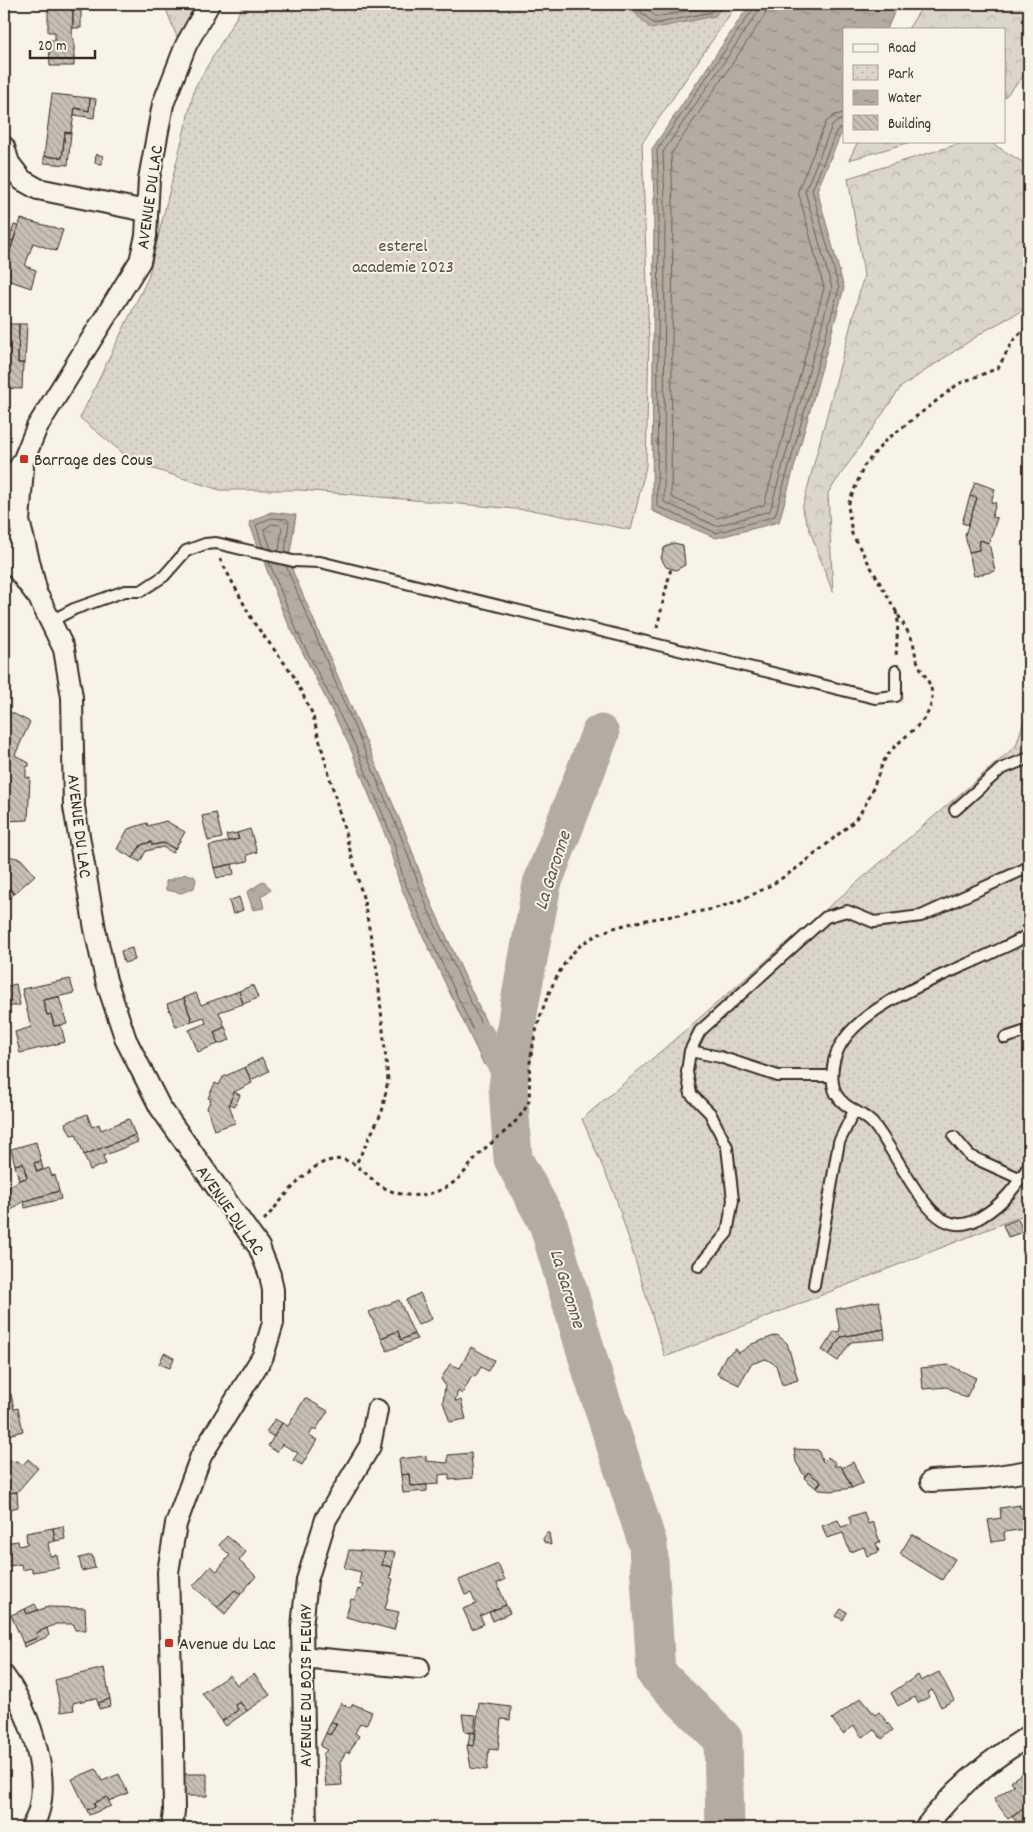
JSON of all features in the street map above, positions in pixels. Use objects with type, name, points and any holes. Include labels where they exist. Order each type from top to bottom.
[{"type":"street","name":"AVENUE DU LAC","points":[[4,494],[24,459],[37,427],[140,261],[146,236],[149,179],[163,104],[186,45],[209,4]]},
{"type":"street","points":[[4,147],[9,163],[22,180],[38,188],[146,211]]},
{"type":"street","name":"AVENUE DU LAC","points":[[24,459],[9,535],[64,649],[70,674],[74,807],[95,928],[109,988],[126,1040],[160,1107],[266,1260],[275,1307],[269,1340],[263,1356],[201,1456],[176,1524],[168,1572],[173,1742],[174,1811],[172,1828]]},
{"type":"street","name":"AVENUE DU BOIS FLEURY","points":[[306,1828],[302,1627],[307,1580],[326,1519],[370,1446],[378,1410]]},
{"type":"street","points":[[931,1481],[984,1478],[1029,1471]]},
{"type":"street","points":[[302,1657],[419,1668]]},
{"type":"street","points":[[4,1676],[32,1728],[42,1780],[35,1821],[30,1828]]},
{"type":"street","points":[[925,1828],[966,1781],[1004,1751],[1029,1736]]},
{"type":"lane","points":[[51,621],[74,609],[125,591],[141,592],[164,576],[186,552],[195,547],[212,543],[226,544],[293,561],[329,565],[875,698],[896,696],[896,671]]},
{"type":"lane","points":[[955,810],[1001,769],[1029,758]]},
{"type":"lane","points":[[699,1266],[727,1233],[733,1200],[727,1147],[710,1113],[691,1094],[687,1072],[690,1051],[700,1031],[826,917],[847,911],[874,922],[920,916],[1029,867]]},
{"type":"lane","points":[[1029,933],[961,968],[903,993],[881,1007],[853,1030],[838,1050],[832,1076],[836,1094],[854,1111],[873,1123],[927,1204],[944,1221],[959,1225],[976,1220],[997,1208],[1015,1189],[1029,1165]]},
{"type":"lane","points":[[1005,1038],[1029,1030]]},
{"type":"lane","points":[[690,1051],[778,1076],[832,1076]]},
{"type":"lane","points":[[814,1285],[839,1142],[854,1111]]},
{"type":"lane","points":[[954,1137],[970,1156],[1021,1179]]},
{"type":"path","points":[[250,1235],[318,1165],[338,1159],[356,1164],[382,1187],[399,1194],[427,1194],[447,1187],[458,1179],[488,1145],[512,1126],[526,1109],[529,1101],[533,1047],[545,1007],[565,962],[584,942],[615,928],[717,908],[762,891],[804,865],[857,818],[868,799],[884,760],[902,738],[923,721],[930,705],[930,683],[917,659],[913,641],[852,534],[848,505],[864,466],[885,441],[958,384],[998,368],[1013,340],[1029,324]]},
{"type":"path","points":[[212,543],[246,610],[267,642],[292,673],[312,713],[364,902],[376,970],[388,1080],[382,1112],[356,1164]]},
{"type":"path","points":[[655,634],[672,568]]},
{"type":"path","points":[[895,607],[898,622],[896,671]]},
{"type":"green space","points":[[164,4],[197,4],[177,37]]},
{"type":"green space","name":"esterel academie 2023","points":[[244,4],[737,4],[642,143],[649,341],[646,466],[631,530],[538,511],[301,490],[220,490],[135,463],[80,418],[148,278],[195,87]]},
{"type":"green space","points":[[924,4],[1029,4],[1029,70],[1006,96],[1006,28],[909,28]]},
{"type":"green space","points":[[858,142],[911,142],[849,160]]},
{"type":"green space","points":[[965,142],[990,142],[1029,166],[1029,307],[986,330],[901,387],[828,493],[833,593],[802,509],[864,275],[848,178]]},
{"type":"green space","points":[[1029,704],[1029,1213],[665,1357],[615,1195],[582,1119],[1016,746]]},
{"type":"water","points":[[626,4],[724,4],[715,16],[651,29]]},
{"type":"water","points":[[750,4],[898,4],[887,28],[843,28],[843,129],[817,190],[844,288],[779,522],[716,538],[652,511],[654,200],[652,149]]},
{"type":"water","points":[[271,512],[296,515],[290,553],[293,572],[405,832],[432,905],[502,1057],[484,1065],[412,913],[399,882],[388,842],[350,747],[283,613],[249,522]]},
{"type":"water","points":[[594,732],[607,736],[599,780],[590,804],[559,793],[567,772]]},
{"type":"water","points":[[186,874],[194,876],[196,880],[194,888],[181,893],[166,890],[166,881]]},
{"type":"water","points":[[264,881],[271,890],[261,896],[264,908],[253,910],[247,892]]},
{"type":"building","points":[[54,4],[73,4],[72,38],[74,39],[74,66],[50,66],[49,40],[55,40],[55,32],[48,32],[48,8],[54,8]]},
{"type":"building","points":[[81,10],[81,28],[73,28],[73,11]]},
{"type":"building","points":[[52,94],[90,98],[89,111],[75,108],[71,133],[65,132],[62,158],[44,156]]},
{"type":"building","points":[[90,98],[96,99],[94,118],[74,115],[75,108],[89,111]]},
{"type":"building","points":[[65,132],[71,133],[68,165],[44,163],[44,156],[62,158]]},
{"type":"building","points":[[96,154],[103,156],[102,164],[95,163]]},
{"type":"building","points":[[21,219],[63,230],[56,251],[33,243],[25,266],[36,270],[31,288],[4,279],[4,268]]},
{"type":"building","points":[[14,225],[18,226],[13,241],[9,240]]},
{"type":"building","points":[[4,238],[13,241],[6,262],[4,261]]},
{"type":"building","points":[[4,324],[19,324],[18,363],[23,363],[22,389],[6,388]]},
{"type":"building","points":[[19,324],[27,324],[25,363],[18,363]]},
{"type":"building","points":[[975,482],[995,489],[991,502],[996,503],[992,517],[997,518],[989,543],[980,540],[979,550],[969,552],[965,535],[977,498],[970,496]]},
{"type":"building","points":[[970,496],[977,498],[968,525],[962,523]]},
{"type":"building","points":[[980,540],[989,543],[995,571],[974,576],[969,552],[979,550]]},
{"type":"building","points":[[673,543],[683,545],[685,565],[676,570],[666,567],[661,558],[664,548]]},
{"type":"building","points":[[4,709],[30,722],[15,755],[29,763],[29,766],[26,767],[26,778],[30,777],[28,820],[4,821],[4,757],[6,752],[4,750],[4,742],[7,736],[4,735]]},
{"type":"building","points":[[216,813],[222,838],[208,841],[202,816]]},
{"type":"building","points":[[166,821],[185,832],[175,849],[164,843],[152,845],[151,842],[141,845],[133,858],[117,849],[128,829],[147,823],[148,826]]},
{"type":"building","points":[[250,829],[257,852],[247,855],[248,861],[214,868],[209,846],[239,839],[237,833]]},
{"type":"building","points":[[237,833],[239,839],[228,841],[226,835]]},
{"type":"building","points":[[151,842],[152,845],[164,843],[175,849],[172,853],[163,847],[146,851],[140,862],[133,858],[141,845]]},
{"type":"building","points":[[4,855],[21,859],[35,875],[14,894],[9,888],[4,887]]},
{"type":"building","points":[[232,864],[234,874],[217,878],[214,868]]},
{"type":"building","points":[[4,887],[9,888],[14,894],[9,899],[4,897]]},
{"type":"building","points":[[239,897],[243,910],[233,914],[229,901]]},
{"type":"building","points":[[132,948],[135,960],[124,963],[121,951]]},
{"type":"building","points":[[70,979],[74,993],[43,1000],[47,1015],[51,1014],[54,1026],[61,1025],[65,1042],[20,1053],[15,1032],[31,1027],[22,989]]},
{"type":"building","points":[[16,984],[20,1005],[5,1007],[4,987]]},
{"type":"building","points":[[253,985],[258,998],[243,1004],[239,991]]},
{"type":"building","points":[[239,991],[243,1004],[219,1012],[225,1027],[214,1032],[218,1044],[198,1052],[189,1030],[206,1023],[204,1017],[192,1021],[184,998],[196,993],[201,1005]]},
{"type":"building","points":[[59,997],[67,1024],[54,1026],[51,1014],[47,1015],[43,1000]]},
{"type":"building","points":[[184,998],[192,1021],[176,1027],[167,1004]]},
{"type":"building","points":[[225,1027],[230,1040],[218,1044],[214,1032]]},
{"type":"building","points":[[262,1058],[269,1071],[251,1080],[245,1067]]},
{"type":"building","points":[[245,1067],[252,1083],[234,1092],[229,1104],[235,1123],[214,1130],[207,1108],[211,1099],[208,1098],[215,1083],[219,1085],[223,1077]]},
{"type":"building","points":[[234,1092],[240,1095],[235,1106],[229,1104]]},
{"type":"building","points":[[87,1114],[92,1127],[99,1124],[101,1130],[129,1119],[135,1135],[84,1155],[76,1134],[71,1135],[65,1123]]},
{"type":"building","points":[[135,1135],[138,1142],[103,1156],[106,1164],[90,1170],[84,1155]]},
{"type":"building","points":[[36,1142],[41,1161],[34,1163],[37,1172],[49,1168],[52,1176],[55,1175],[59,1191],[22,1202],[5,1215],[4,1192],[19,1180],[27,1178],[23,1163],[15,1165],[11,1149]]},
{"type":"building","points":[[41,1161],[43,1169],[37,1172],[34,1163]]},
{"type":"building","points":[[23,1163],[27,1178],[19,1180],[15,1165]]},
{"type":"building","points":[[59,1191],[61,1199],[25,1208],[24,1201]]},
{"type":"building","points":[[1018,1219],[1023,1232],[1008,1237],[1003,1225]]},
{"type":"building","points":[[420,1293],[432,1319],[418,1325],[406,1300]]},
{"type":"building","points":[[399,1300],[414,1334],[401,1340],[398,1331],[381,1338],[369,1312]]},
{"type":"building","points":[[879,1301],[884,1329],[841,1337],[829,1355],[822,1350],[834,1332],[840,1331],[836,1309]]},
{"type":"building","points":[[884,1329],[885,1339],[851,1342],[838,1361],[829,1355],[841,1337]]},
{"type":"building","points":[[398,1331],[401,1340],[414,1334],[417,1339],[387,1351],[381,1338]]},
{"type":"building","points":[[777,1335],[787,1343],[798,1380],[782,1385],[776,1365],[766,1359],[751,1364],[739,1385],[717,1374],[725,1357],[736,1349],[739,1353],[752,1344]]},
{"type":"building","points":[[471,1347],[494,1360],[488,1371],[481,1367],[475,1377],[472,1376],[462,1394],[458,1391],[455,1401],[461,1400],[466,1419],[450,1422],[443,1402],[445,1385],[441,1379],[450,1364],[460,1368]]},
{"type":"building","points":[[164,1353],[174,1358],[170,1368],[159,1364]]},
{"type":"building","points":[[949,1365],[976,1378],[966,1398],[947,1387],[923,1389],[921,1368]]},
{"type":"building","points":[[11,1394],[14,1409],[18,1408],[23,1431],[4,1436],[4,1395]]},
{"type":"building","points":[[305,1398],[328,1411],[315,1431],[313,1429],[309,1436],[317,1440],[302,1465],[293,1460],[298,1453],[282,1444],[277,1452],[268,1446],[282,1423],[288,1426]]},
{"type":"building","points":[[275,1419],[282,1423],[274,1437],[266,1432]]},
{"type":"building","points":[[794,1449],[818,1450],[823,1462],[828,1457],[836,1463],[834,1466],[841,1466],[852,1488],[831,1491],[816,1488],[821,1482],[808,1472],[805,1477],[796,1462]]},
{"type":"building","points":[[471,1453],[473,1478],[449,1480],[449,1474],[439,1475],[439,1484],[410,1486],[409,1474],[401,1475],[399,1459],[426,1456],[426,1461],[448,1463],[448,1455]]},
{"type":"building","points":[[28,1459],[38,1468],[17,1492],[8,1493],[10,1509],[4,1509],[4,1466],[8,1462],[17,1461],[23,1465]]},
{"type":"building","points":[[853,1462],[863,1483],[852,1488],[842,1468]]},
{"type":"building","points":[[808,1472],[821,1482],[816,1488],[804,1478]]},
{"type":"building","points":[[409,1474],[410,1486],[427,1485],[427,1491],[403,1493],[401,1475]]},
{"type":"building","points":[[17,1492],[18,1507],[10,1509],[8,1493]]},
{"type":"building","points":[[1020,1505],[1020,1508],[1029,1508],[1029,1541],[1026,1529],[1004,1532],[1005,1540],[992,1542],[988,1520],[1001,1518],[1000,1508]]},
{"type":"building","points":[[864,1512],[868,1524],[873,1522],[880,1542],[876,1543],[879,1552],[867,1556],[864,1547],[850,1552],[843,1533],[827,1538],[822,1526],[838,1520],[841,1527],[851,1524],[849,1517]]},
{"type":"building","points":[[63,1526],[65,1539],[55,1541],[53,1528]]},
{"type":"building","points":[[53,1528],[55,1541],[48,1543],[50,1556],[57,1555],[59,1568],[32,1572],[32,1568],[22,1570],[21,1564],[4,1567],[4,1543],[18,1541],[19,1546],[27,1544],[26,1533]]},
{"type":"building","points":[[549,1533],[551,1545],[544,1542],[543,1539]]},
{"type":"building","points":[[912,1534],[955,1559],[942,1580],[900,1554]]},
{"type":"building","points":[[227,1536],[246,1552],[239,1561],[256,1576],[241,1594],[235,1590],[217,1607],[193,1586],[211,1566],[217,1571],[230,1555],[219,1545]]},
{"type":"building","points":[[349,1550],[385,1552],[382,1565],[392,1567],[390,1578],[393,1579],[385,1609],[399,1612],[394,1630],[346,1617],[351,1599],[355,1600],[358,1589],[361,1590],[363,1584],[359,1583],[361,1572],[344,1568]]},
{"type":"building","points":[[385,1552],[395,1552],[392,1567],[382,1565]]},
{"type":"building","points":[[92,1555],[95,1568],[82,1571],[79,1558]]},
{"type":"building","points":[[498,1564],[505,1580],[497,1583],[506,1605],[480,1616],[484,1624],[472,1629],[463,1609],[476,1604],[471,1593],[465,1595],[459,1580]]},
{"type":"building","points":[[235,1590],[241,1594],[225,1614],[217,1607]]},
{"type":"building","points":[[35,1604],[38,1610],[27,1614],[25,1609]]},
{"type":"building","points":[[506,1605],[510,1613],[493,1621],[489,1612]]},
{"type":"building","points":[[48,1607],[85,1608],[86,1630],[75,1630],[74,1624],[56,1624],[36,1633],[37,1638],[23,1643],[11,1615],[25,1609],[27,1614]]},
{"type":"building","points":[[841,1609],[847,1612],[843,1620],[836,1616]]},
{"type":"building","points":[[47,1628],[49,1636],[24,1647],[23,1643],[37,1638],[36,1633]]},
{"type":"building","points":[[104,1668],[110,1699],[98,1703],[96,1698],[73,1703],[74,1710],[61,1712],[55,1680]]},
{"type":"building","points":[[939,1672],[954,1700],[941,1707],[932,1690],[927,1693],[929,1697],[918,1703],[915,1697],[898,1706],[891,1693],[918,1675],[921,1681]]},
{"type":"building","points":[[254,1674],[270,1695],[247,1711],[240,1702],[235,1705],[238,1710],[222,1721],[202,1693],[230,1675],[237,1685]]},
{"type":"building","points":[[861,1698],[875,1715],[879,1712],[893,1730],[882,1739],[874,1730],[862,1737],[854,1726],[843,1734],[832,1719]]},
{"type":"building","points":[[110,1699],[111,1706],[99,1709],[98,1703]]},
{"type":"building","points":[[240,1702],[247,1711],[226,1726],[222,1721],[238,1710],[235,1705]]},
{"type":"building","points":[[341,1703],[350,1708],[353,1704],[372,1712],[366,1725],[360,1723],[355,1733],[359,1736],[349,1753],[346,1752],[340,1762],[342,1785],[326,1786],[323,1754],[327,1750],[320,1746],[326,1733],[330,1735],[337,1724],[331,1722]]},
{"type":"building","points":[[479,1703],[511,1707],[510,1720],[501,1719],[498,1750],[489,1749],[487,1770],[471,1768],[467,1745],[474,1746]]},
{"type":"building","points":[[462,1714],[476,1715],[474,1733],[465,1732]]},
{"type":"building","points":[[331,1722],[337,1724],[330,1735],[326,1733]]},
{"type":"building","points":[[470,1732],[476,1733],[474,1746],[468,1745]]},
{"type":"building","points":[[1029,1768],[1029,1798],[1026,1801],[1029,1805],[1008,1819],[994,1799],[1014,1785],[1011,1781]]},
{"type":"building","points":[[96,1769],[102,1781],[119,1774],[128,1793],[109,1801],[107,1797],[94,1803],[95,1807],[87,1810],[72,1779]]},
{"type":"building","points":[[184,1774],[207,1774],[207,1796],[183,1796]]},
{"type":"building","points":[[107,1797],[111,1806],[89,1815],[87,1810],[95,1807],[94,1803]]},
{"type":"building","points":[[1029,1805],[1029,1815],[1018,1823],[1012,1817]]},
{"type":"waterway","name":"La Garonne","points":[[600,734],[542,884],[519,1007],[508,1087],[513,1159],[548,1223],[593,1375],[648,1545],[656,1673],[723,1739],[725,1828]]},
{"type":"waterway","points":[[483,1033],[508,1087]]},
{"type":"place","name":"Barrage des Cous","points":[[24,459]]},
{"type":"place","name":"Avenue du Lac","points":[[169,1643]]}]
